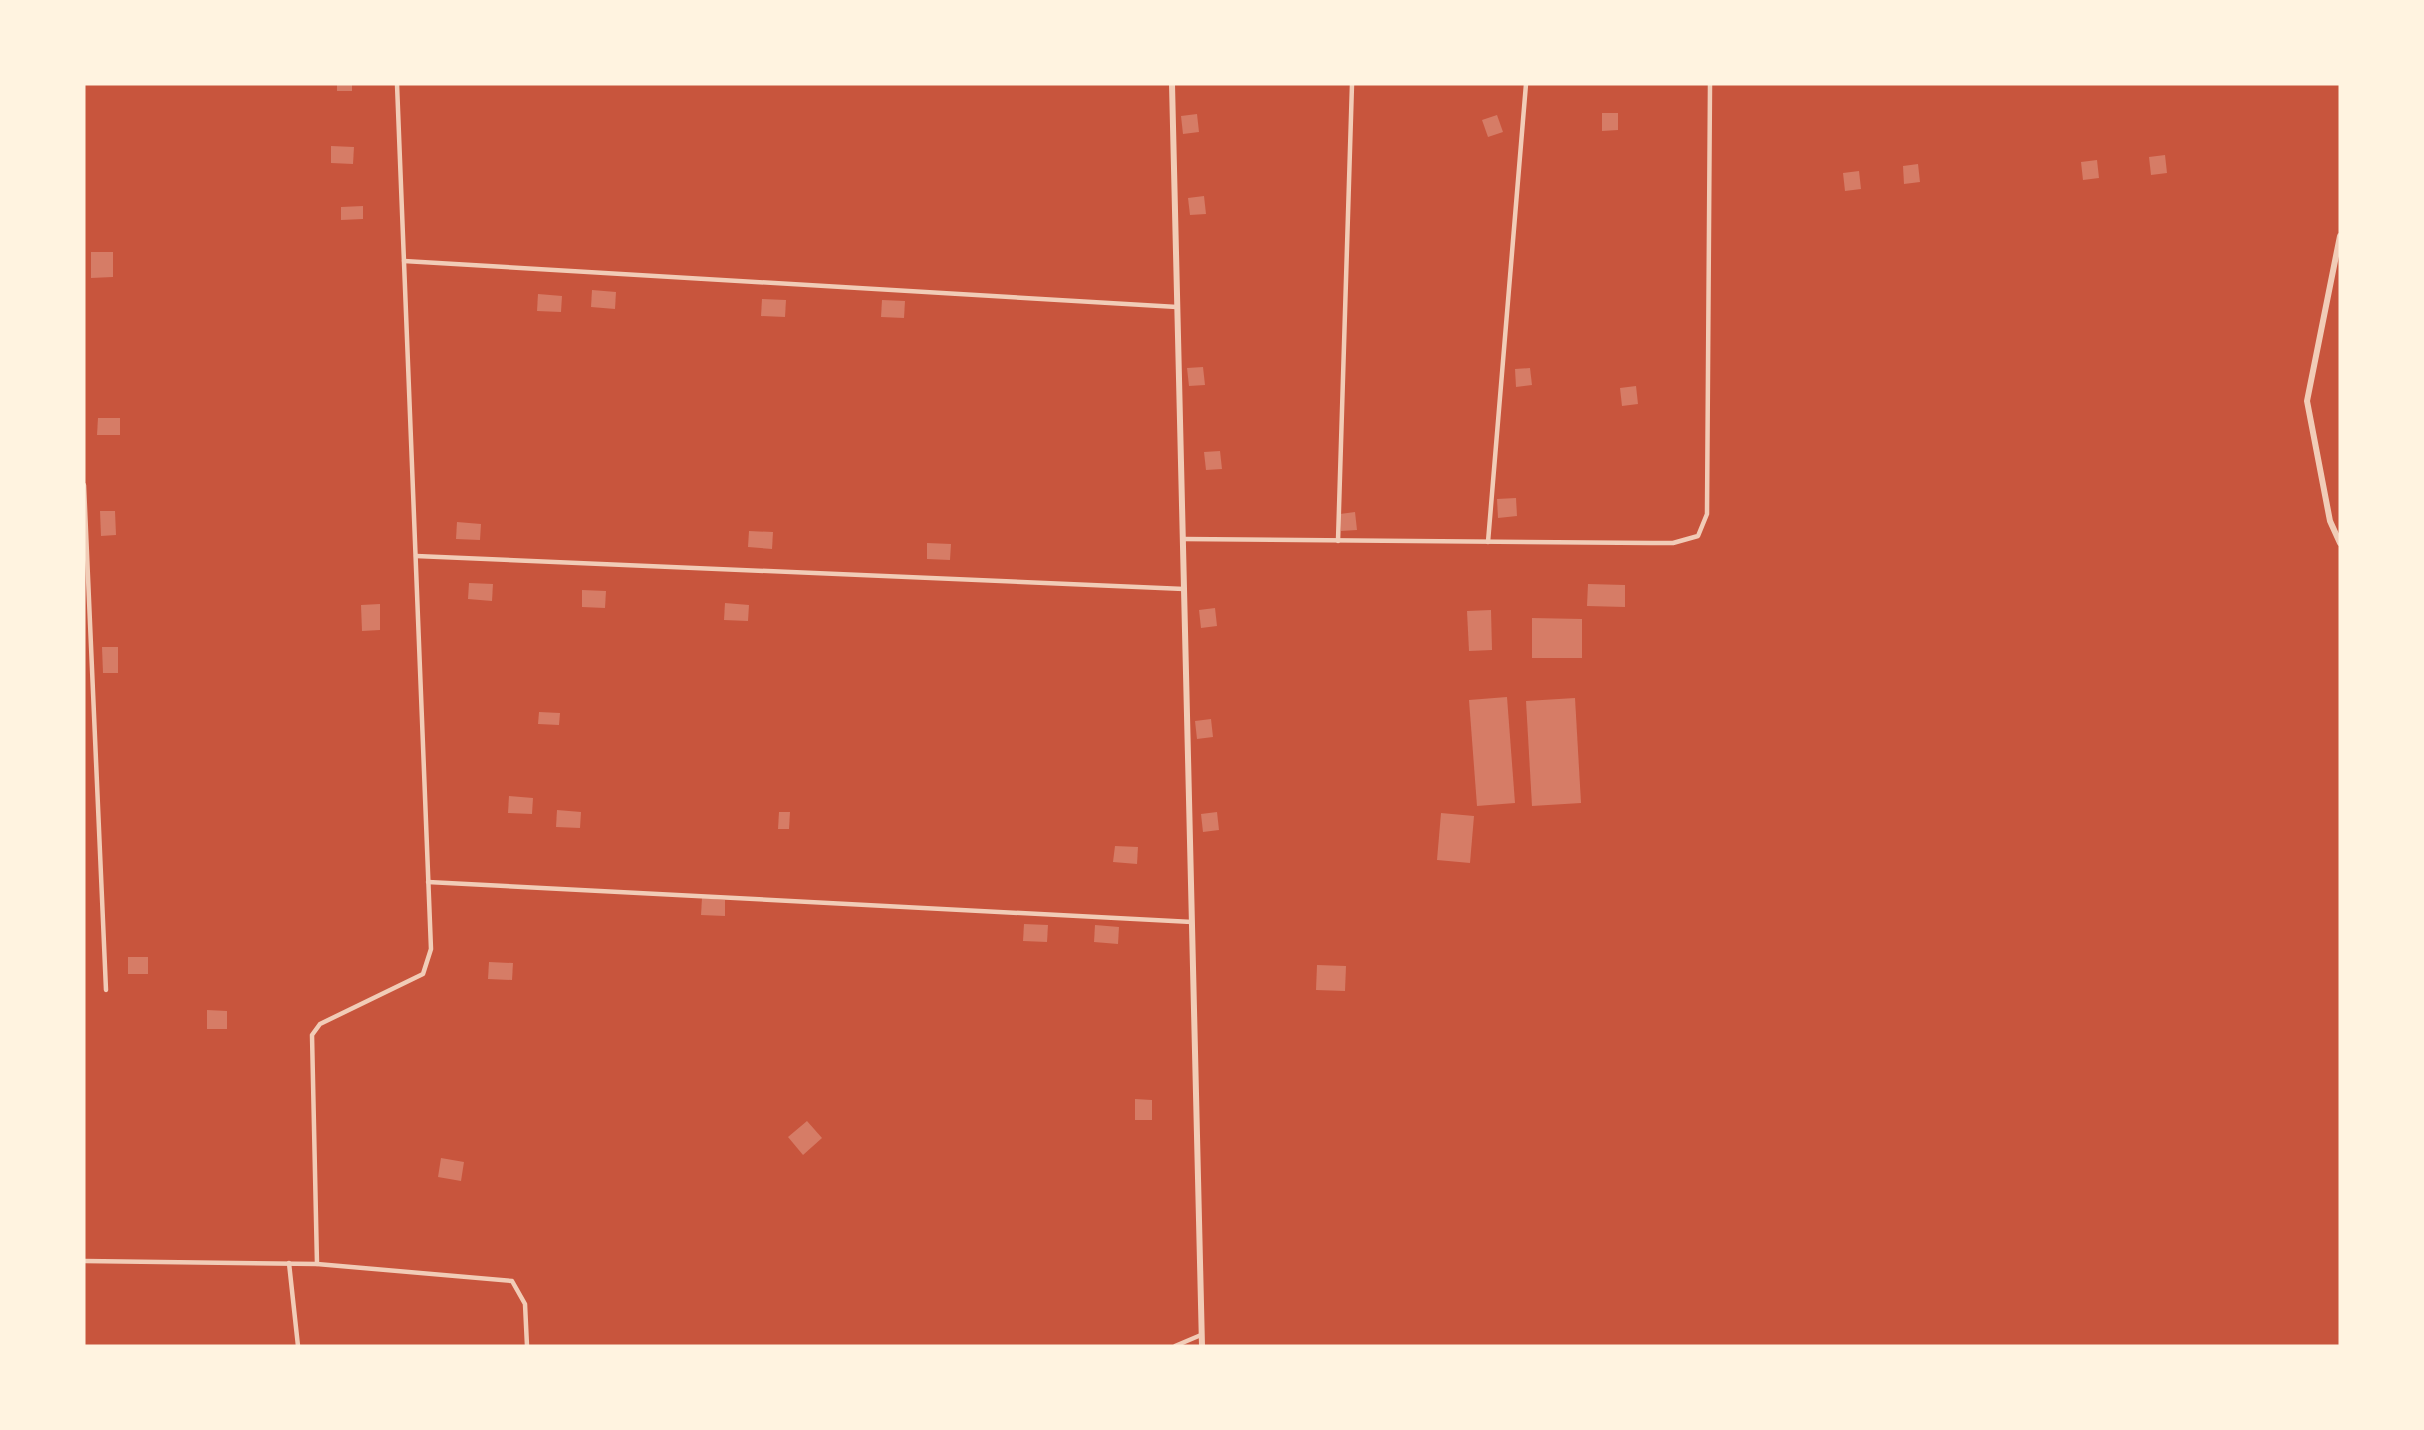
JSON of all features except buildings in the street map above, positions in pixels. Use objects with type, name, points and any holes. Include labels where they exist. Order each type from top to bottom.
[{"type":"street","points":[[1172,84],[1202,1346]]},
{"type":"street","points":[[2340,237],[2307,401],[2330,521],[2340,543]]},
{"type":"lane","points":[[317,1264],[312,1035],[320,1024],[423,974],[431,949],[397,84]]},
{"type":"lane","points":[[1338,541],[1352,84]]},
{"type":"lane","points":[[1488,542],[1526,84]]},
{"type":"lane","points":[[1182,540],[1662,543],[1698,536],[1707,514],[1710,84]]},
{"type":"lane","points":[[404,261],[1177,307]]},
{"type":"lane","points":[[84,485],[106,990]]},
{"type":"lane","points":[[416,556],[1184,589]]},
{"type":"lane","points":[[428,882],[1192,922]]},
{"type":"lane","points":[[84,1261],[317,1264],[512,1281],[525,1304],[527,1346]]},
{"type":"lane","points":[[289,1263],[298,1346]]},
{"type":"lane","points":[[1175,1346],[1202,1335]]}]
